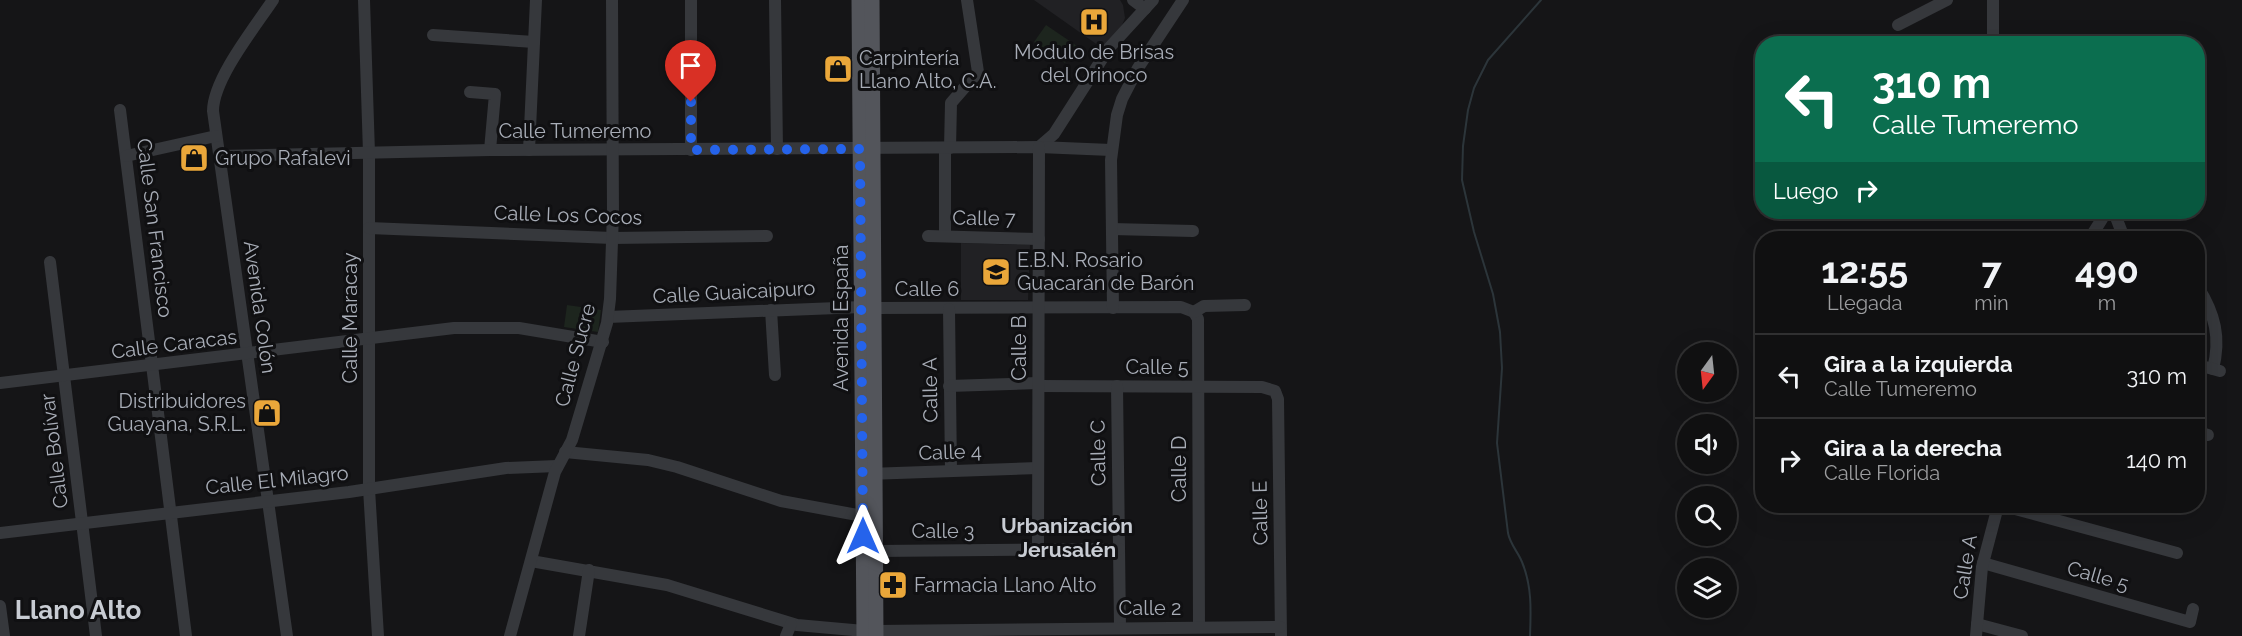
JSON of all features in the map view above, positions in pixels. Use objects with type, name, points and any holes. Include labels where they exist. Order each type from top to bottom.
[{"type":"main road","name":"Avenida España","points":[[859,0],[866,149],[869,474],[876,551],[870,634]]},
{"type":"main road","name":"Avenida España","points":[[866,149],[872,0]]},
{"type":"main road","name":"Avenida España","points":[[869,474],[863,516],[870,634]]},
{"type":"street","name":"Avenida Colón","points":[[273,0],[218,88],[213,111],[287,636]]},
{"type":"street","name":"Calle Maracay","points":[[364,0],[369,153],[369,489],[378,636]]},
{"type":"street","points":[[529,150],[536,0]]},
{"type":"street","name":"Calle Sucre","points":[[510,636],[557,466],[572,440],[603,342],[608,317],[614,150],[612,0]]},
{"type":"street","points":[[691,0],[691,150]]},
{"type":"street","points":[[775,0],[777,149]]},
{"type":"street","points":[[945,236],[947,148],[952,100],[978,72],[967,0]]},
{"type":"street","points":[[1039,147],[1054,134],[1109,48],[1149,4],[1133,0]]},
{"type":"street","points":[[1113,308],[1111,150],[1119,107],[1128,85],[1183,0]]},
{"type":"street","points":[[1898,26],[1947,0]]},
{"type":"street","points":[[1993,0],[1994,36]]},
{"type":"street","points":[[433,35],[534,42]]},
{"type":"street","points":[[470,92],[495,94],[490,150]]},
{"type":"street","name":"Calle San Francisco","points":[[120,110],[186,636]]},
{"type":"street","points":[[126,156],[216,136]]},
{"type":"street","name":"Calle Tumeremo","points":[[219,156],[490,150],[1039,147],[1111,150]]},
{"type":"street","name":"Calle B","points":[[1038,550],[1039,147]]},
{"type":"street","name":"Calle Los Cocos","points":[[369,228],[612,238],[767,236]]},
{"type":"street","points":[[1112,229],[1193,231]]},
{"type":"street","name":"Calle 7","points":[[928,236],[1038,239]]},
{"type":"street","name":"Calle Bolívar","points":[[50,262],[96,636]]},
{"type":"street","points":[[2205,301],[2217,330],[2217,370],[2205,367]]},
{"type":"street","points":[[1194,312],[1204,306],[1245,305]]},
{"type":"street","name":"Calle 6","points":[[868,307],[949,309],[1180,307],[1194,312]]},
{"type":"street","name":"Calle Guaicaipuro","points":[[608,317],[868,307]]},
{"type":"street","name":"Calle A","points":[[949,309],[951,471]]},
{"type":"street","points":[[771,310],[774,375]]},
{"type":"street","name":"Calle D","points":[[1194,312],[1198,319],[1199,627]]},
{"type":"street","name":"Calle Caracas","points":[[0,383],[454,328],[519,328],[603,342]]},
{"type":"street","name":"Calle 5","points":[[949,386],[1038,384],[1262,387],[1275,391]]},
{"type":"street","name":"Calle C","points":[[1117,386],[1120,627]]},
{"type":"street","name":"Calle E","points":[[1275,391],[1278,399],[1280,631]]},
{"type":"street","points":[[565,452],[648,460],[677,467],[781,501],[863,516]]},
{"type":"street","name":"Calle El Milagro","points":[[0,533],[268,502],[506,468],[557,466]]},
{"type":"street","name":"Calle 4","points":[[869,474],[1038,468]]},
{"type":"street","name":"Calle A","points":[[1976,630],[1983,563],[1996,513]]},
{"type":"street","points":[[2030,513],[2177,552]]},
{"type":"street","name":"Calle 3","points":[[876,551],[1119,549]]},
{"type":"street","name":"Calle 2","points":[[531,561],[667,585],[791,624],[870,634],[1040,632],[1120,627],[1199,627],[1280,631]]},
{"type":"street","name":"Calle 5","points":[[1983,563],[2190,622],[2193,609]]},
{"type":"street","points":[[579,636],[589,570]]},
{"type":"street","points":[[0,606],[4,636]]},
{"type":"street","points":[[786,636],[791,624]]},
{"type":"street","points":[[1976,630],[2022,636]]},
{"type":"shaded area","name":"Módulo de Brisas del Orinoco","points":[[1034,0],[1120,0],[1125,18],[1120,30],[1102,48]]},
{"type":"shaded area","points":[[1046,25],[1077,46],[1065,63],[1034,42]]},
{"type":"shaded area","name":"E.B.N. Rosario Guacarán de Barón","points":[[961,243],[1030,245],[1028,300],[961,300]]},
{"type":"shaded area","points":[[567,305],[601,310],[598,332],[564,327]]},
{"type":"waterway","points":[[1530,636],[1529,589],[1522,562],[1508,533],[1497,443],[1502,368],[1500,332],[1493,294],[1474,232],[1462,180],[1463,146],[1474,88],[1488,60],[1541,0]]},
{"type":"place","name":"Módulo de Brisas del Orinoco","points":[[1094,22]]},
{"type":"place","name":"Carpintería Llano Alto, C.A.","points":[[838,69]]},
{"type":"place","name":"Grupo Rafalevi","points":[[194,158]]},
{"type":"place","name":"E.B.N. Rosario Guacarán de Barón","points":[[996,272]]},
{"type":"place","name":"Distribuidores Guayana, S.R.L.","points":[[267,413]]},
{"type":"place","name":"Farmacia Llano Alto","points":[[893,585]]},
{"type":"district","name":"Urbanización Jerusalén","points":[[1067,537]]},
{"type":"district","name":"Llano Alto","points":[[78,610]]},
{"type":"route","points":[[691,102],[691,150],[860,149],[863,536]]}]
